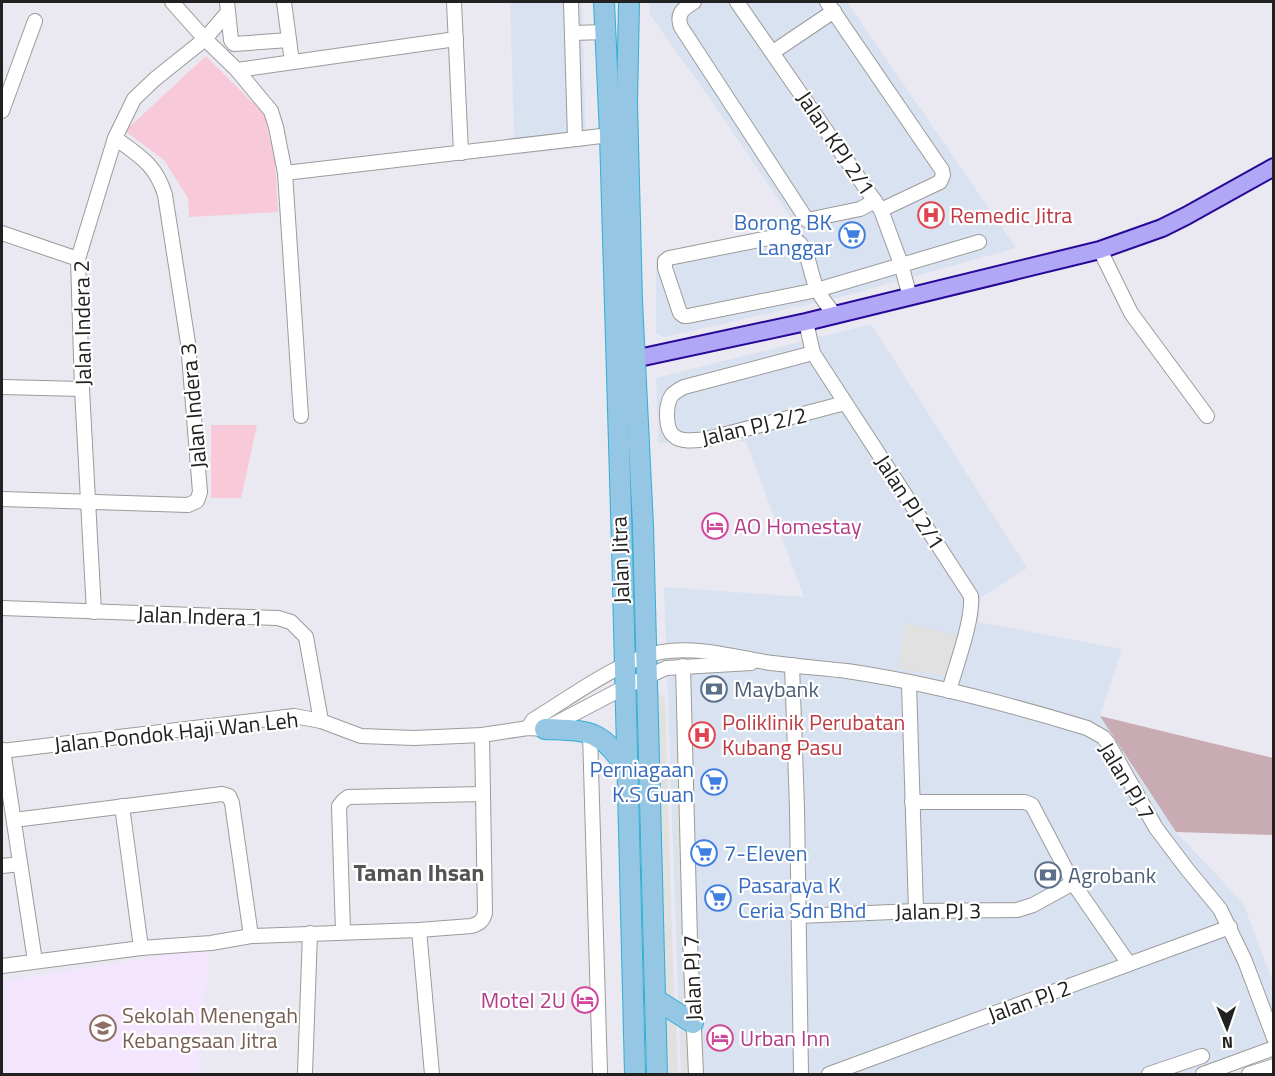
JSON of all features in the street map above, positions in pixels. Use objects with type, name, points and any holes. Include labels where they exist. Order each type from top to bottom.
[{"type":"highway","name":"Jalan Jitra","points":[[604,2],[610,135],[635,1074]]},
{"type":"highway","name":"Jalan Jitra","points":[[629,2],[627,45],[634,359],[643,526],[657,1074]]},
{"type":"highway","points":[[536,729],[571,730],[605,740],[627,769]]},
{"type":"highway","points":[[655,999],[693,1023]]},
{"type":"main road","points":[[634,359],[806,322],[1100,250],[1151,232],[1186,216],[1273,169]]},
{"type":"street","points":[[172,2],[237,70],[271,111],[285,173],[302,416]]},
{"type":"street","points":[[284,2],[292,62]]},
{"type":"street","points":[[454,2],[461,153]]},
{"type":"street","points":[[571,2],[575,140]]},
{"type":"street","points":[[694,2],[682,10],[679,15],[681,27],[807,220],[878,205],[940,182],[944,175],[942,170],[830,6],[773,52]]},
{"type":"street","name":"Jalan KPJ 2/1","points":[[737,2],[878,205],[901,264],[910,297]]},
{"type":"street","points":[[228,7],[231,40],[234,44],[289,40]]},
{"type":"street","name":"Jalan Indera 2","points":[[94,612],[82,389],[78,259],[115,138],[134,99],[205,39],[228,7]]},
{"type":"street","points":[[2,111],[34,21]]},
{"type":"street","points":[[572,33],[606,32]]},
{"type":"street","points":[[237,70],[456,39]]},
{"type":"street","points":[[285,173],[610,135]]},
{"type":"street","name":"Jalan Indera 3","points":[[2,499],[188,504],[197,501],[200,492],[188,343],[165,195],[160,179],[150,164],[115,138]]},
{"type":"street","points":[[2,233],[78,259]]},
{"type":"street","points":[[835,315],[817,290],[802,245],[790,236],[774,237],[669,258],[665,261],[665,268],[680,313],[684,316],[817,290],[979,242]]},
{"type":"street","points":[[1100,250],[1131,313],[1207,416]]},
{"type":"street","name":"Jalan PJ 2/1","points":[[806,322],[813,353],[971,596],[972,604],[966,632],[949,691]]},
{"type":"street","name":"Jalan PJ 2/2","points":[[813,353],[684,387],[672,396],[669,402],[667,409],[669,429],[678,439],[696,441],[846,403]]},
{"type":"street","points":[[2,387],[82,389]]},
{"type":"street","name":"Jalan Indera 1","points":[[2,608],[278,618],[291,622],[306,637],[321,721]]},
{"type":"street","points":[[536,729],[533,720],[625,666],[647,656],[664,652],[691,651],[738,655],[765,662]]},
{"type":"street","name":"Jalan PJ 7","points":[[765,662],[849,672],[949,691],[1087,728],[1103,737],[1113,749],[1156,828],[1186,869],[1220,909],[1230,927],[1274,1038]]},
{"type":"street","name":"Jalan Pondok Haji Wan Leh","points":[[2,751],[294,716],[321,721],[361,736],[414,738],[482,735],[536,729],[666,668],[765,662]]},
{"type":"street","points":[[792,664],[801,1074]]},
{"type":"street","name":"Jalan PJ 7","points":[[683,666],[696,1074]]},
{"type":"street","points":[[909,684],[916,911]]},
{"type":"street","points":[[590,734],[600,1072]]},
{"type":"street","points":[[2,966],[141,948],[211,943],[252,936],[419,930],[478,924],[483,919],[485,894],[482,735]]},
{"type":"street","points":[[2,751],[35,961]]},
{"type":"street","points":[[14,820],[222,794],[229,796],[232,803],[252,936]]},
{"type":"street","points":[[343,932],[339,806],[343,801],[348,797],[483,794]]},
{"type":"street","points":[[912,802],[1029,803],[1037,811],[1072,883],[1129,964]]},
{"type":"street","points":[[122,806],[141,948]]},
{"type":"street","points":[[2,866],[20,864]]},
{"type":"street","name":"Jalan PJ 3","points":[[798,916],[1017,910],[1033,905],[1072,883]]},
{"type":"street","name":"Jalan PJ 2","points":[[829,1074],[1230,927]]},
{"type":"street","points":[[419,930],[432,1074]]},
{"type":"street","points":[[305,1074],[310,933]]},
{"type":"street","points":[[1203,1074],[1274,1048]]},
{"type":"street","points":[[1149,1074],[1202,1056]]},
{"type":"street","points":[[1249,1074],[1274,1066]]},
{"type":"shaded area","points":[[510,2],[582,2],[586,147],[515,155]]},
{"type":"shaded area","points":[[650,2],[847,2],[1016,248],[844,296],[665,337],[656,334],[656,257],[796,225],[650,15]]},
{"type":"shaded area","points":[[206,56],[264,114],[275,162],[278,212],[189,217],[188,198],[164,160],[125,131]]},
{"type":"shaded area","points":[[871,324],[1027,568],[981,597],[978,622],[1122,649],[1100,716],[1176,832],[1243,903],[1273,982],[1273,1044],[1188,1074],[681,1074],[664,587],[804,597],[746,441],[659,443],[656,378]]},
{"type":"shaded area","points":[[211,425],[257,425],[241,498],[211,498]]},
{"type":"shaded area","points":[[905,623],[957,635],[947,676],[898,669]]},
{"type":"shaded area","points":[[656,690],[665,699],[674,1003],[665,995]]},
{"type":"shaded area","points":[[1100,716],[1273,758],[1273,835],[1176,832]]},
{"type":"shaded area","points":[[683,733],[690,997],[682,1005],[674,742]]},
{"type":"shaded area","name":"Sekolah Menengah Kebangsaan Jitra","points":[[209,948],[200,1074],[2,1074],[2,981]]},
{"type":"shaded area","points":[[665,1013],[676,1018],[678,1074],[667,1074]]},
{"type":"shaded area","points":[[681,1024],[691,1027],[692,1074],[682,1074]]},
{"type":"place","name":"Remedic Jitra","points":[[931,215]]},
{"type":"place","name":"Borong BK Langgar","points":[[852,235]]},
{"type":"place","name":"AO Homestay","points":[[715,526]]},
{"type":"place","name":"Maybank","points":[[714,689]]},
{"type":"place","name":"Poliklinik Perubatan Kubang Pasu","points":[[702,735]]},
{"type":"place","name":"Perniagaan K.S Guan","points":[[714,782]]},
{"type":"place","name":"7-Eleven","points":[[704,853]]},
{"type":"place","name":"Agrobank","points":[[1048,875]]},
{"type":"place","name":"Pasaraya K Ceria Sdn Bhd","points":[[718,898]]},
{"type":"place","name":"Motel 2U","points":[[585,1000]]},
{"type":"place","name":"Sekolah Menengah Kebangsaan Jitra","points":[[103,1028]]},
{"type":"place","name":"Urban Inn","points":[[720,1038]]},
{"type":"district","name":"Taman Ihsan","points":[[419,872]]}]
